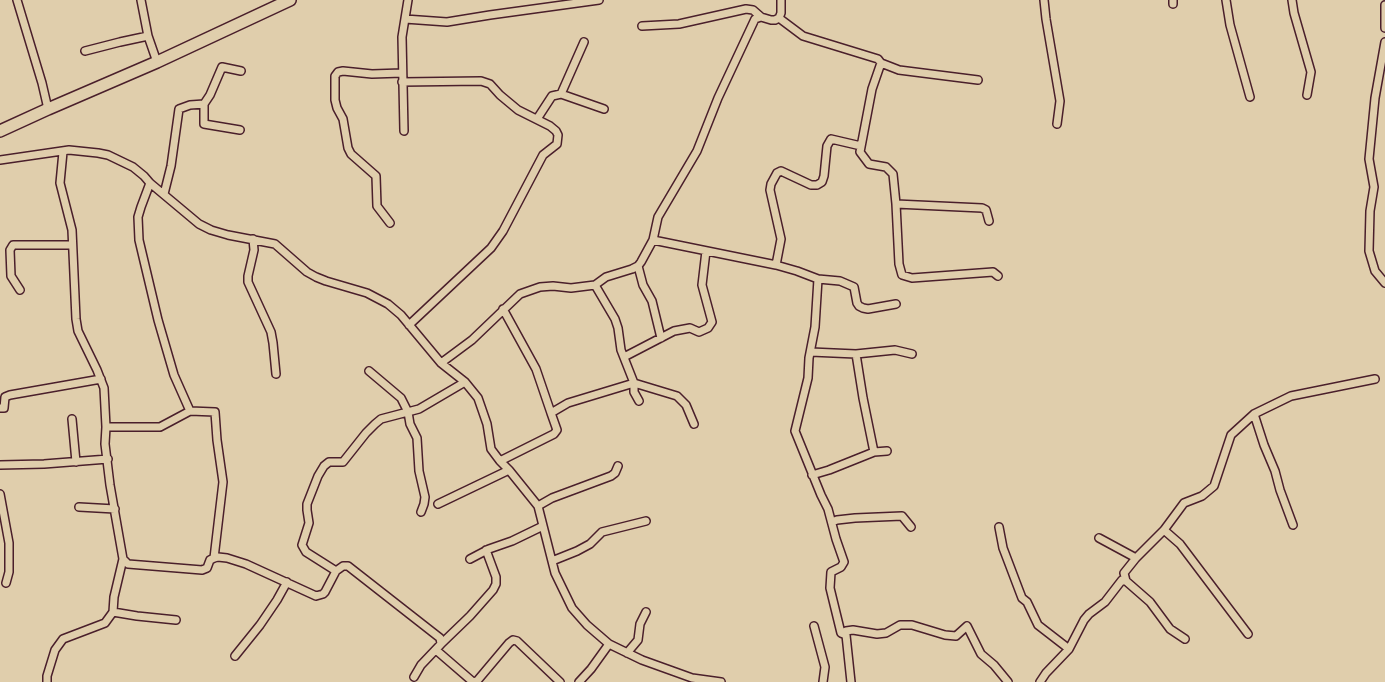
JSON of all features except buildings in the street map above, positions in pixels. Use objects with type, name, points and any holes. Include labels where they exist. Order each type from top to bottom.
[{"type":"main road","points":[[0,131],[157,62],[275,3],[290,0]]},
{"type":"street","points":[[16,0],[42,83],[48,109]]},
{"type":"street","points":[[141,0],[148,36],[157,62]]},
{"type":"street","points":[[404,131],[402,37],[408,0]]},
{"type":"street","points":[[405,19],[447,22],[600,0]]},
{"type":"street","points":[[779,18],[781,13],[781,0]]},
{"type":"street","points":[[1044,0],[1060,101],[1057,124]]},
{"type":"street","points":[[1226,0],[1230,25],[1250,97]]},
{"type":"street","points":[[1292,0],[1294,13],[1311,72],[1307,95]]},
{"type":"street","points":[[1385,5],[1385,28]]},
{"type":"street","points":[[642,26],[679,24],[746,9],[753,10],[761,17],[771,20],[779,18]]},
{"type":"street","points":[[441,363],[472,340],[520,294],[540,287],[553,286],[571,288],[595,285],[606,276],[638,266],[653,240],[658,217],[697,151],[718,98],[755,19],[761,17]]},
{"type":"street","points":[[779,18],[803,36],[878,59],[881,63],[898,70],[978,80]]},
{"type":"street","points":[[86,52],[148,36]]},
{"type":"street","points":[[561,94],[584,42]]},
{"type":"street","points":[[1385,42],[1376,98],[1369,159],[1374,188],[1370,211],[1369,251],[1375,271],[1385,283]]},
{"type":"street","points":[[881,63],[872,89],[860,152],[869,164],[886,167],[893,174],[899,264],[902,275],[912,278],[993,272],[998,276]]},
{"type":"street","points":[[240,130],[204,124],[204,104],[210,95],[222,67],[241,71]]},
{"type":"street","points":[[390,223],[377,206],[376,176],[351,154],[348,148],[343,118],[334,100],[335,76],[338,72],[343,71],[372,74],[402,73]]},
{"type":"street","points":[[402,82],[481,81],[490,84],[500,95],[518,110],[550,126],[556,130],[558,135],[557,144],[543,155],[504,231],[492,248],[409,326]]},
{"type":"street","points":[[537,119],[552,96],[561,94],[604,109]]},
{"type":"street","points":[[164,194],[171,166],[179,109],[190,105],[204,104]]},
{"type":"street","points":[[776,265],[781,239],[770,190],[771,184],[777,173],[781,171],[811,185],[817,186],[822,182],[824,176],[827,146],[831,139],[861,146]]},
{"type":"street","points":[[0,160],[69,150],[108,155],[133,167],[190,218],[199,224],[211,230],[275,244],[307,272],[316,277],[367,292],[377,297],[401,315],[441,363],[465,382],[478,398],[487,424],[491,449],[538,506],[555,573],[572,608],[587,625],[609,644],[642,660],[692,678],[721,682]]},
{"type":"street","points":[[47,682],[47,676],[55,650],[63,639],[105,623],[113,612],[114,597],[123,559],[110,485],[105,444],[106,427],[104,388],[102,380],[78,331],[76,318],[72,230],[60,183],[63,152]]},
{"type":"street","points":[[150,183],[138,217],[139,240],[158,320],[174,375],[190,411]]},
{"type":"street","points":[[896,204],[982,208],[986,210],[989,221]]},
{"type":"street","points":[[253,239],[254,250],[248,282],[271,332],[274,343],[276,374]]},
{"type":"street","points":[[653,240],[706,252],[776,265],[798,271],[818,279],[840,281],[854,288],[857,303],[862,308],[868,309],[896,304]]},
{"type":"street","points":[[20,290],[11,276],[10,250],[13,245],[72,245]]},
{"type":"street","points":[[624,357],[674,331],[690,328],[699,332],[708,328],[712,322],[702,285],[706,252]]},
{"type":"street","points":[[638,266],[643,285],[652,301],[661,338]]},
{"type":"street","points":[[818,279],[815,327],[808,378],[795,431],[812,475],[828,508],[844,562],[841,567],[831,572],[830,588],[841,634],[846,635]]},
{"type":"street","points":[[595,285],[618,328],[624,357],[634,383],[634,392],[639,401]]},
{"type":"street","points":[[500,461],[556,432],[536,369],[503,309]]},
{"type":"street","points":[[811,352],[856,354],[895,350],[912,354]]},
{"type":"street","points":[[856,354],[874,452]]},
{"type":"street","points":[[369,371],[401,398],[408,412],[410,424],[418,443],[419,471],[424,489],[425,497],[421,512]]},
{"type":"street","points":[[1185,639],[1170,629],[1150,602],[1126,581],[1124,573],[1136,558],[1164,530],[1184,503],[1202,496],[1214,486],[1231,436],[1254,414],[1290,396],[1375,379]]},
{"type":"street","points":[[0,408],[4,408],[5,397],[10,395],[102,380]]},
{"type":"street","points":[[336,571],[306,552],[302,545],[309,523],[307,504],[318,476],[328,462],[342,463],[346,460],[356,444],[375,424],[388,417],[419,409],[465,382]]},
{"type":"street","points":[[551,413],[568,403],[634,383],[677,396],[686,405],[694,424]]},
{"type":"street","points":[[106,427],[160,427],[190,411],[215,412],[223,482],[216,555],[210,560],[207,568],[202,570],[128,564],[123,559]]},
{"type":"street","points":[[1254,414],[1293,525]]},
{"type":"street","points":[[72,419],[76,462]]},
{"type":"street","points":[[812,475],[829,470],[874,452],[887,451]]},
{"type":"street","points":[[0,465],[44,464],[108,459]]},
{"type":"street","points":[[538,506],[552,498],[611,476],[615,473],[618,466]]},
{"type":"street","points":[[438,504],[509,470]]},
{"type":"street","points":[[0,494],[10,543],[9,572],[6,583]]},
{"type":"street","points":[[79,507],[115,509]]},
{"type":"street","points":[[832,522],[855,518],[902,516],[911,527]]},
{"type":"street","points":[[552,561],[590,544],[602,532],[646,521]]},
{"type":"street","points":[[470,559],[486,550],[512,542],[543,526]]},
{"type":"street","points":[[999,527],[1003,548],[1022,598],[1027,602],[1038,625],[1069,649]]},
{"type":"street","points":[[1164,530],[1180,544],[1248,634]]},
{"type":"street","points":[[1099,538],[1136,558]]},
{"type":"street","points":[[414,677],[421,665],[470,616],[493,590],[496,584],[496,577],[486,550]]},
{"type":"street","points":[[216,555],[246,564],[312,595],[320,596],[325,592],[336,571],[344,566],[350,567],[409,614],[437,634],[441,640],[438,647]]},
{"type":"street","points":[[1040,682],[1046,673],[1069,649],[1084,620],[1089,614],[1105,602],[1120,581],[1126,581]]},
{"type":"street","points":[[235,656],[260,625],[287,582]]},
{"type":"street","points":[[113,612],[176,620]]},
{"type":"street","points":[[627,653],[638,640],[640,624],[646,612]]},
{"type":"street","points":[[851,682],[846,631],[853,630],[877,634],[886,633],[900,625],[912,625],[945,635],[956,636],[967,626],[981,654],[994,665],[1008,682]]},
{"type":"street","points":[[814,626],[824,667],[824,682]]},
{"type":"street","points":[[438,647],[473,682],[476,681],[513,640],[517,641],[560,682]]},
{"type":"street","points":[[579,682],[591,669],[609,644]]}]
